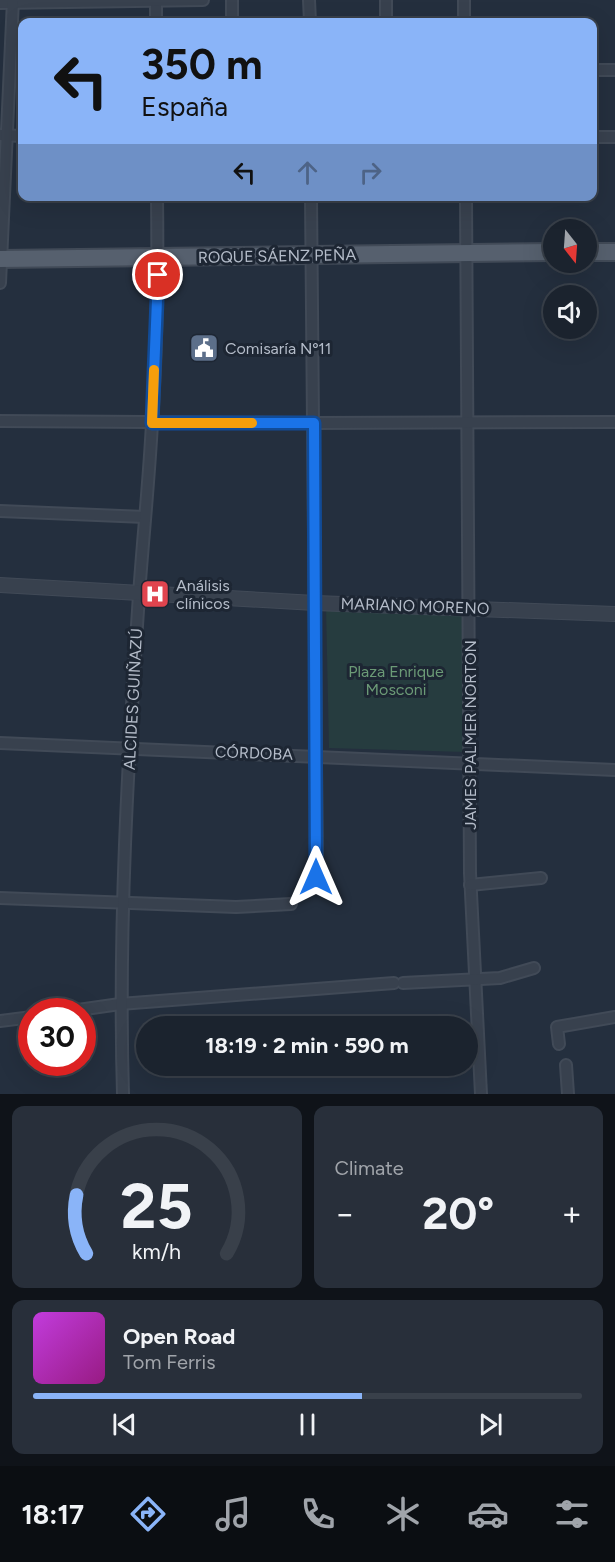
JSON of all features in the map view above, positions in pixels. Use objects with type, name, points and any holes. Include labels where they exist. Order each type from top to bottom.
[{"type":"main road","name":"ROQUE SÁENZ PEÑA","points":[[1,259],[543,252]]},
{"type":"main road","points":[[597,252],[615,252]]},
{"type":"street","points":[[0,3],[203,0]]},
{"type":"street","points":[[232,0],[232,18]]},
{"type":"street","points":[[309,0],[310,18]]},
{"type":"street","points":[[386,0],[386,18]]},
{"type":"street","points":[[464,0],[464,18]]},
{"type":"street","points":[[156,1],[156,18]]},
{"type":"street","points":[[0,283],[4,136],[13,2]]},
{"type":"street","points":[[597,70],[615,70]]},
{"type":"street","points":[[597,137],[615,137]]},
{"type":"street","name":"ALCIDES GUIÑAZÚ","points":[[123,1094],[120,1004],[123,903],[139,594],[152,423],[157,201]]},
{"type":"street","points":[[311,201],[317,756],[316,877]]},
{"type":"street","name":"JAMES PALMER NORTON","points":[[466,201],[471,885],[481,1094]]},
{"type":"street","points":[[0,421],[615,422]]},
{"type":"street","points":[[0,511],[145,517]]},
{"type":"street","name":"MARIANO MORENO","points":[[0,585],[315,603],[615,614]]},
{"type":"street","name":"CÓRDOBA","points":[[0,743],[615,770]]},
{"type":"street","points":[[471,885],[541,878]]},
{"type":"street","points":[[0,898],[236,907],[291,904]]},
{"type":"street","points":[[96,1007],[399,983],[500,978],[534,968]]},
{"type":"street","points":[[559,1044],[557,1027],[615,1017]]},
{"type":"street","points":[[0,1021],[18,1019]]},
{"type":"street","points":[[566,1065],[568,1094]]},
{"type":"green space","name":"Plaza Enrique Mosconi","points":[[326,607],[464,612],[466,752],[329,748]]},
{"type":"slow traffic","points":[[154,370],[152,423],[252,423]]},
{"type":"place","name":"Comisaría Nº11","points":[[204,348]]},
{"type":"place","name":"Análisis clínicos","points":[[155,594]]},
{"type":"route","points":[[158,275],[152,423],[314,423],[316,877]]}]
